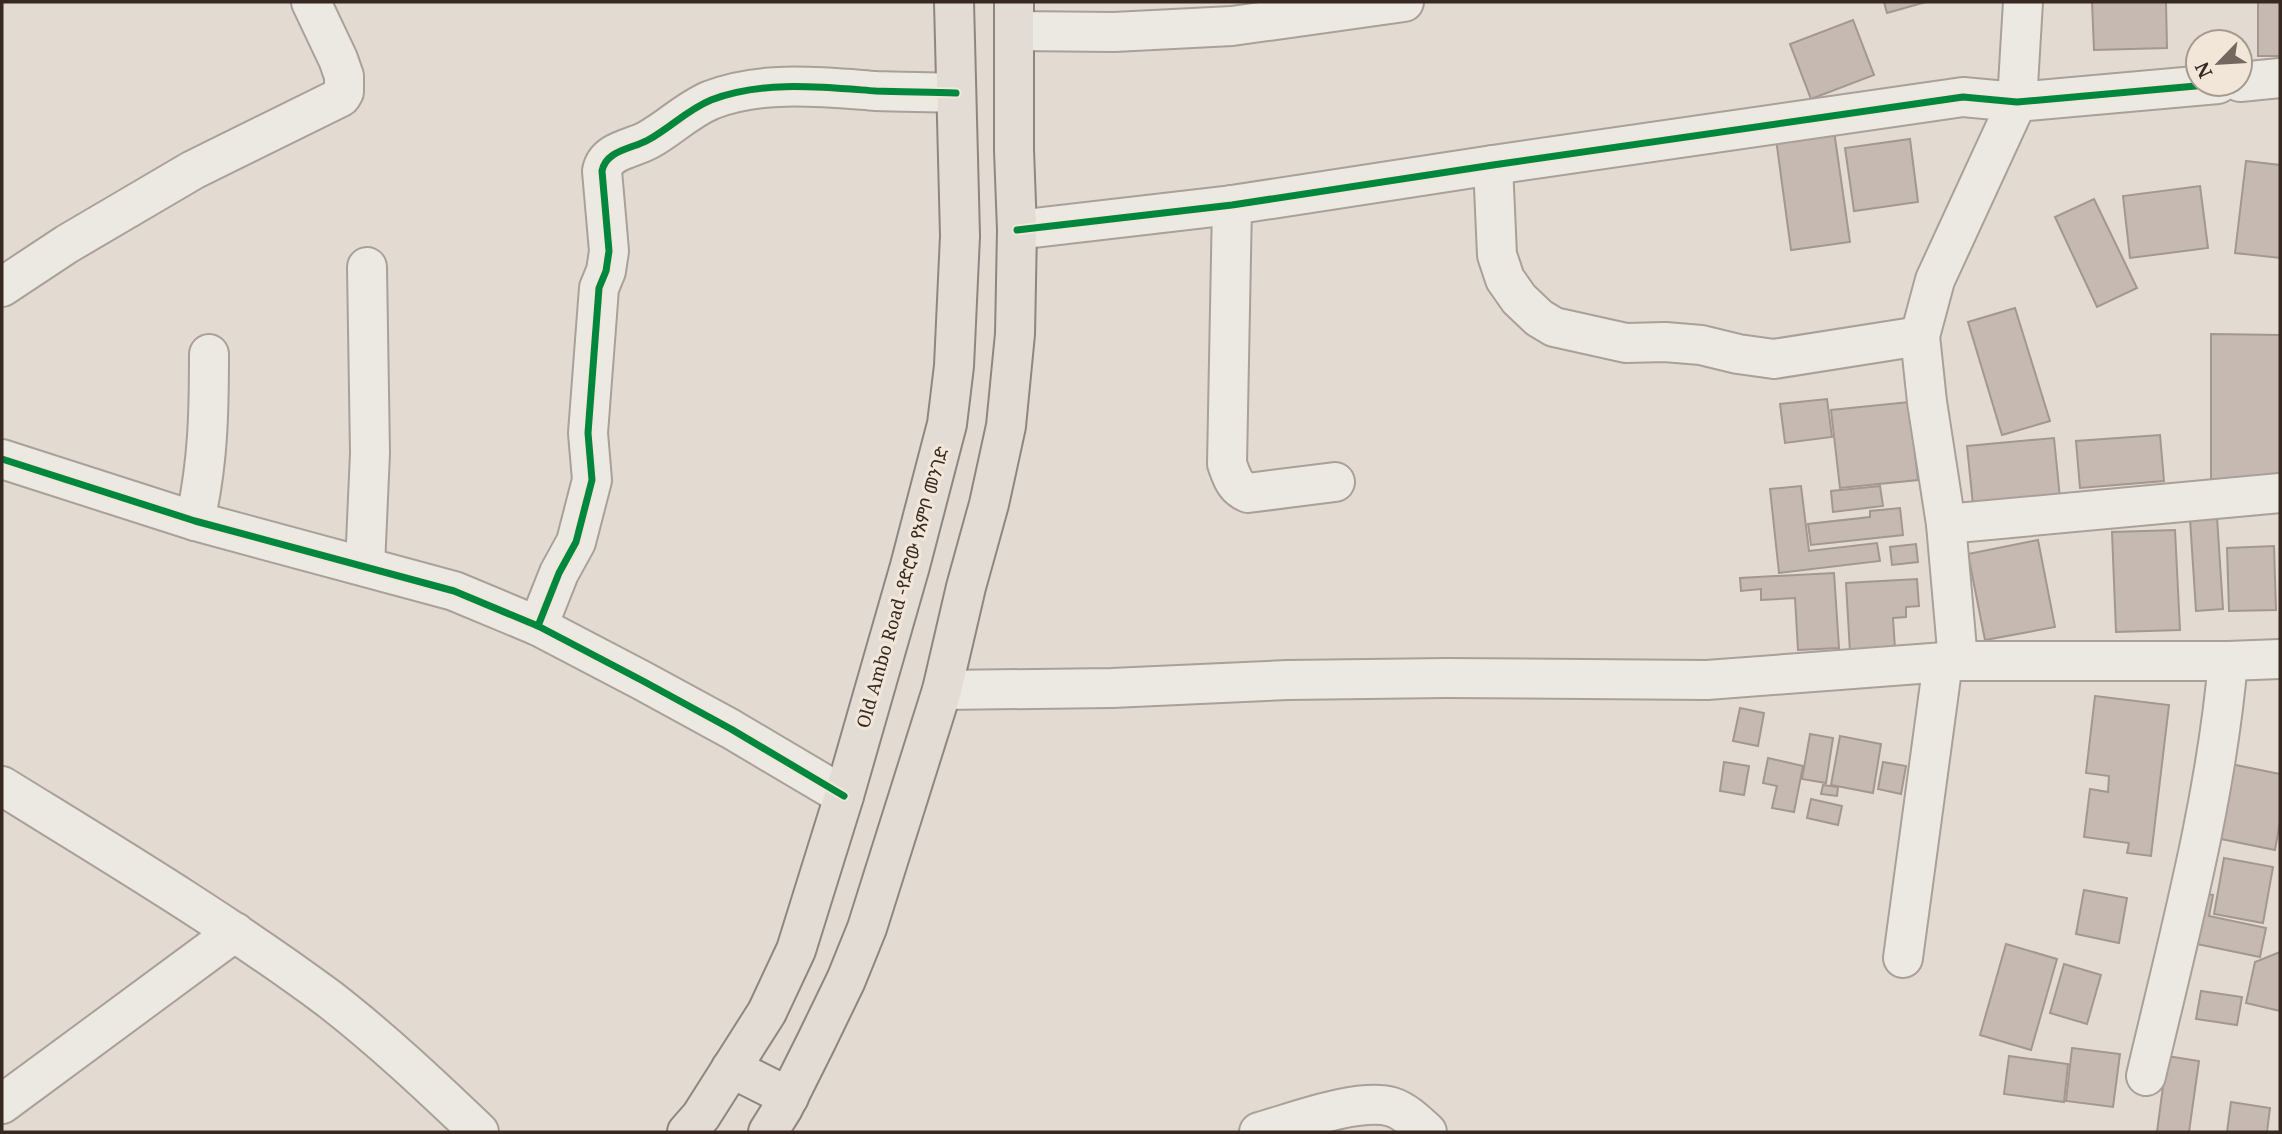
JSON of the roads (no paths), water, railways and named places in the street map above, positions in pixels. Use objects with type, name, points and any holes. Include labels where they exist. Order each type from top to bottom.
[{"type":"main road","name":"Old Ambo Road -የድሮው የአምቦ መንገድ","points":[[687,1132],[701,1116],[767,1012],[796,950],[844,796],[924,516],[947,424],[954,366],[960,236],[954,2]]},
{"type":"main road","points":[[768,1132],[789,1097],[846,980],[867,928],[942,690],[989,504],[1006,426],[1015,334],[1017,230],[1014,16]]},
{"type":"main road","points":[[731,1068],[789,1097]]},
{"type":"street","points":[[2,287],[67,244],[193,170],[341,97],[344,92],[344,76],[311,2]]},
{"type":"street","points":[[1014,16],[1114,32],[1232,26],[1404,2]]},
{"type":"street","points":[[1903,958],[1951,662],[1946,524],[1927,402],[1920,336],[1935,280],[2017,102],[2023,2]]},
{"type":"street","points":[[2254,81],[2280,78]]},
{"type":"street","points":[[538,626],[559,573],[576,542],[592,480],[588,433],[599,288],[606,271],[609,251],[602,172],[606,161],[655,137],[690,111],[711,100],[742,91],[831,86],[877,91],[956,93]]},
{"type":"street","points":[[1017,230],[1232,205],[1493,164],[1963,97],[2017,102],[2184,87]]},
{"type":"street","points":[[1493,164],[1497,256],[1505,279],[1519,299],[1539,318],[1554,327],[1626,343],[1701,345],[1774,359],[1920,336]]},
{"type":"street","points":[[1232,205],[1227,464],[1235,484],[1248,493],[1335,482]]},
{"type":"street","points":[[365,566],[370,453],[367,267]]},
{"type":"street","points":[[195,522],[205,477],[209,430],[209,354]]},
{"type":"street","points":[[2,459],[195,522],[454,592],[538,626],[731,729],[844,796]]},
{"type":"street","points":[[1946,524],[2280,493]]},
{"type":"street","points":[[942,690],[1112,688],[1287,680],[1707,680],[1951,662],[2280,659]]},
{"type":"street","points":[[2146,1076],[2203,830],[2224,708],[2228,661]]},
{"type":"street","points":[[2,786],[235,932],[330,1000],[420,1076],[479,1132]]},
{"type":"street","points":[[2,1104],[235,932]]},
{"type":"street","points":[[1259,1132],[1346,1108],[1370,1105],[1392,1107],[1427,1132]]}]
